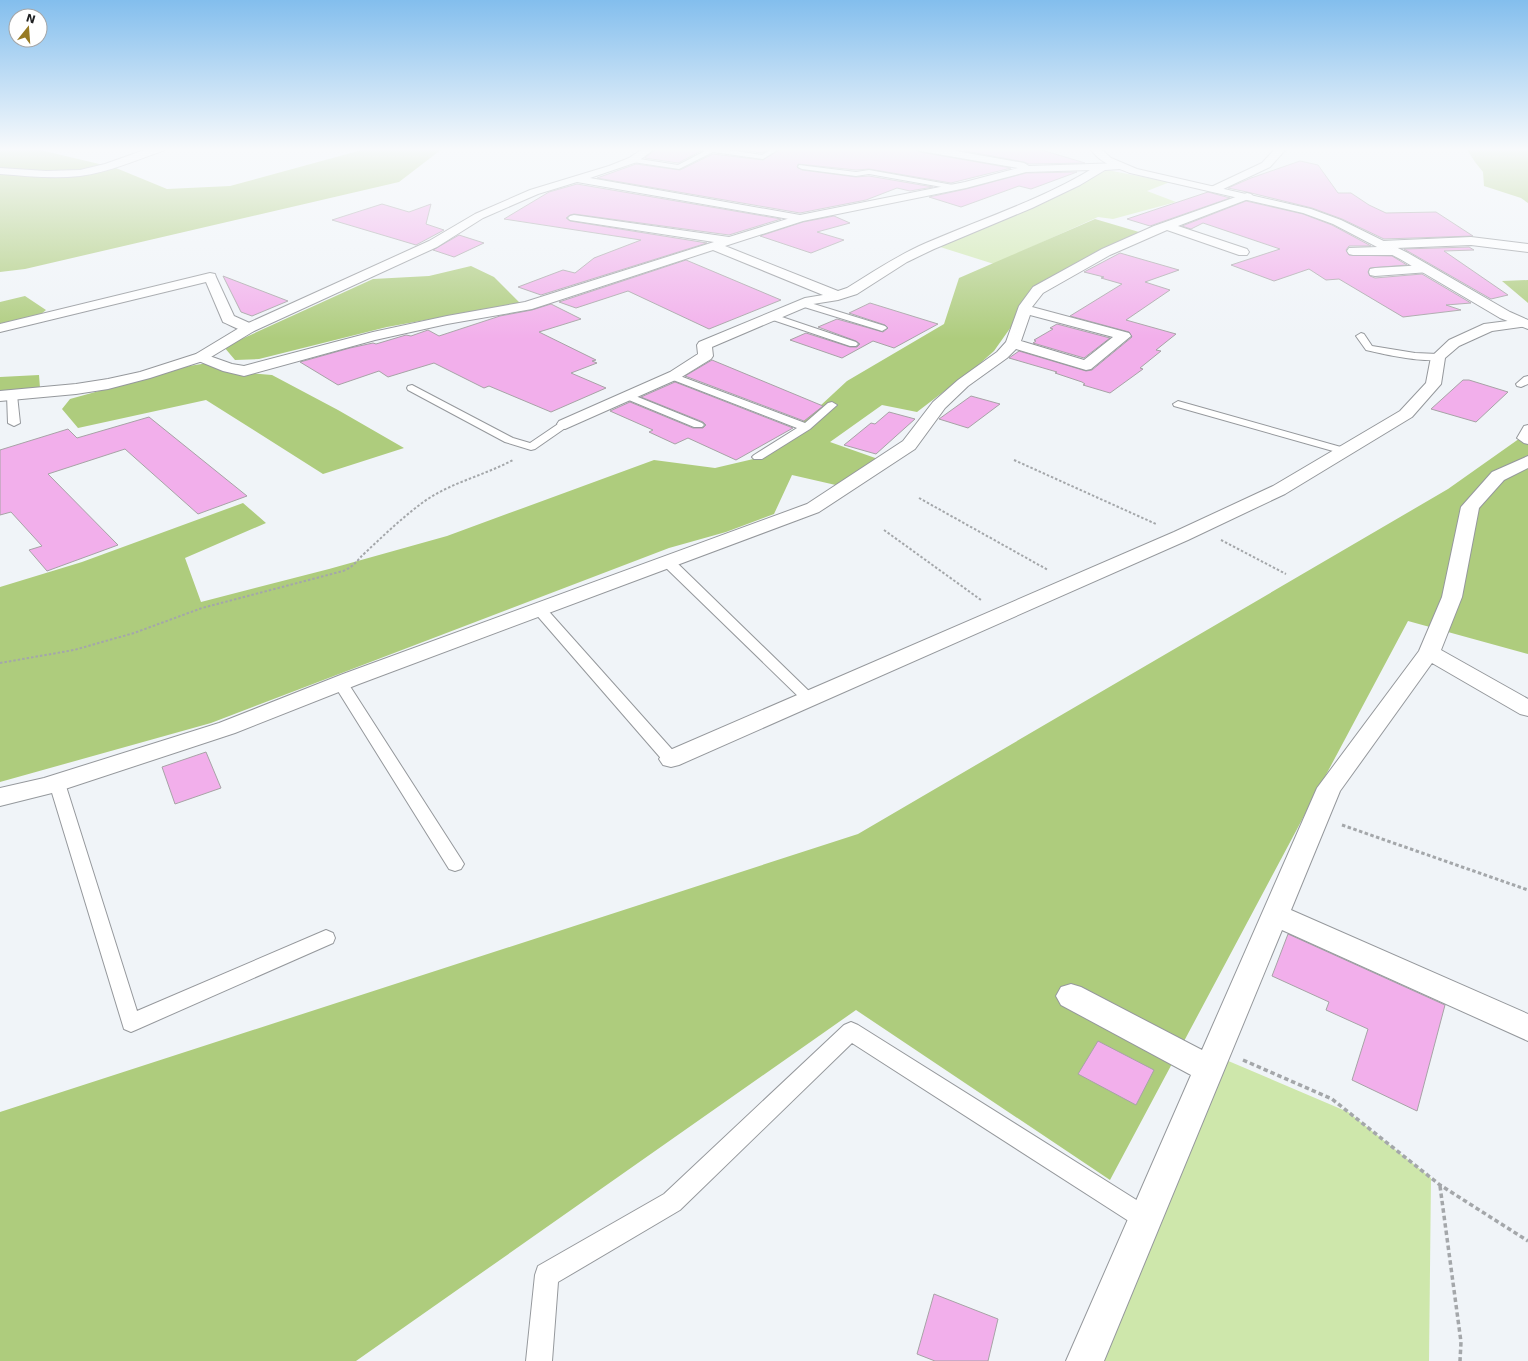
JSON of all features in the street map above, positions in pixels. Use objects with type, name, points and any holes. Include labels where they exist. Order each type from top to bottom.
[{"type":"street","points":[[6,395],[76,389],[108,384],[201,357],[250,328],[433,244],[479,216],[489,212]]},
{"type":"street","points":[[763,212],[800,218]]},
{"type":"street","points":[[201,357],[228,368],[244,371],[373,336],[447,320],[527,306],[729,240],[786,224],[800,218],[835,212]]},
{"type":"street","points":[[565,424],[672,376],[706,356],[704,345],[810,301],[838,296],[852,291],[903,259],[930,246],[1014,212]]},
{"type":"street","points":[[0,797],[57,783],[227,728],[341,683],[813,508],[861,478],[909,445],[939,405],[963,383],[1002,354],[1013,343],[1025,309],[1038,290],[1054,279],[1106,252],[1206,212]]},
{"type":"street","points":[[1308,212],[1337,222],[1382,245],[1505,315],[1526,324]]},
{"type":"street","points":[[574,218],[729,240]]},
{"type":"street","points":[[1168,226],[1242,252]]},
{"type":"street","points":[[1382,245],[1471,241],[1528,248]]},
{"type":"street","points":[[714,246],[838,296]]},
{"type":"street","points":[[1353,251],[1393,251]]},
{"type":"street","points":[[1375,272],[1425,269]]},
{"type":"street","points":[[0,328],[210,277],[228,319],[250,328]]},
{"type":"street","points":[[1013,343],[1086,366],[1124,336],[1025,309]]},
{"type":"street","points":[[671,759],[1190,532],[1279,490],[1406,414],[1433,384],[1438,357],[1454,343],[1489,327],[1526,324]]},
{"type":"street","points":[[1085,1361],[1329,788],[1430,652],[1452,597],[1470,507],[1498,476],[1528,461]]},
{"type":"street","points":[[1430,652],[1528,709]]},
{"type":"street","points":[[1275,915],[1528,1028]]},
{"type":"street","points":[[1071,996],[1214,1059]]},
{"type":"lane","points":[[804,304],[882,328]]},
{"type":"lane","points":[[773,317],[853,344]]},
{"type":"lane","points":[[1361,336],[1369,348],[1415,356],[1438,357]]},
{"type":"lane","points":[[672,376],[806,427]]},
{"type":"lane","points":[[412,388],[509,440],[531,447],[565,424]]},
{"type":"lane","points":[[6,395],[14,423]]},
{"type":"lane","points":[[628,396],[698,425]]},
{"type":"lane","points":[[1178,404],[1344,451]]},
{"type":"lane","points":[[758,457],[806,427],[832,405]]},
{"type":"lane","points":[[1528,428],[1523,438],[1528,441]]},
{"type":"lane","points":[[668,562],[808,698]]},
{"type":"lane","points":[[539,609],[671,759]]},
{"type":"lane","points":[[341,683],[454,864]]},
{"type":"lane","points":[[57,783],[131,1024],[326,938]]},
{"type":"lane","points":[[540,1361],[547,1275],[672,1202],[851,1031],[1146,1219]]},
{"type":"path","points":[[0,663],[74,650],[134,633],[202,608],[352,568],[365,553],[421,504],[442,490],[502,466],[531,447]]},
{"type":"path","points":[[1014,460],[1190,532],[1286,574]]},
{"type":"path","points":[[919,498],[1072,583]]},
{"type":"path","points":[[884,530],[1002,614]]},
{"type":"path","points":[[1317,816],[1528,890]]},
{"type":"path","points":[[1214,1059],[1332,1099],[1440,1185],[1528,1241]]},
{"type":"path","points":[[1440,1185],[1461,1342],[1460,1361]]},
{"type":"green space","points":[[0,212],[272,212],[25,269],[0,272]]},
{"type":"green space","points":[[1019,212],[1141,212],[1113,219],[1098,217],[994,264],[937,246]]},
{"type":"green space","points":[[1095,219],[1139,232],[1032,297],[994,351],[976,367],[917,412],[882,405],[830,442],[878,459],[840,486],[792,475],[774,514],[726,532],[669,548],[211,723],[0,782],[0,587],[82,562],[243,503],[266,523],[185,558],[201,602],[329,569],[447,536],[654,460],[715,468],[766,456],[847,381],[944,324],[959,278]]},
{"type":"green space","points":[[471,266],[494,277],[520,303],[387,327],[259,359],[235,360],[224,347],[373,279],[429,276]]},
{"type":"green space","points":[[1528,280],[1528,303],[1502,281]]},
{"type":"green space","points":[[25,296],[46,310],[40,315],[0,324],[0,302]]},
{"type":"green space","points":[[208,363],[223,371],[272,375],[338,410],[404,448],[323,474],[206,400],[78,428],[62,409],[70,399],[189,366]]},
{"type":"green space","points":[[39,375],[40,388],[0,392],[0,377]]},
{"type":"green space","points":[[1523,436],[1528,436],[1528,654],[1408,621],[1110,1180],[856,1010],[356,1361],[0,1361],[0,1112],[858,834],[1448,489]]},
{"type":"green space","points":[[1226,1060],[1348,1112],[1431,1178],[1429,1361],[1089,1361]]},
{"type":"building","points":[[359,212],[429,212],[426,224],[444,230],[416,245],[332,220]]},
{"type":"building","points":[[516,212],[737,212],[781,219],[729,235],[574,214],[570,215],[566,218],[570,221],[707,243],[541,295],[518,287],[563,270],[575,273],[594,258],[641,240],[504,219]]},
{"type":"building","points":[[791,212],[808,212],[800,213]]},
{"type":"building","points":[[1149,212],[1191,212],[1150,226],[1127,219]]},
{"type":"building","points":[[1219,212],[1292,212],[1303,214],[1332,225],[1371,246],[1349,246],[1346,250],[1349,255],[1392,256],[1407,265],[1370,268],[1368,272],[1370,276],[1375,278],[1422,274],[1471,303],[1446,305],[1461,310],[1403,317],[1339,279],[1326,280],[1309,269],[1274,281],[1231,265],[1280,249],[1203,223],[1191,229],[1182,226]]},
{"type":"building","points":[[1322,212],[1383,212],[1386,213],[1436,212],[1473,236],[1384,239],[1342,219]]},
{"type":"building","points":[[834,216],[850,223],[817,232],[844,240],[811,253],[760,236],[803,222]]},
{"type":"building","points":[[459,235],[484,243],[454,257],[433,250]]},
{"type":"building","points":[[1469,247],[1474,250],[1444,251],[1508,295],[1491,299],[1404,249]]},
{"type":"building","points":[[1120,253],[1179,270],[1145,282],[1170,290],[1126,320],[1176,334],[1156,350],[1161,351],[1140,368],[1143,369],[1110,393],[1083,385],[1085,384],[1082,382],[1055,373],[1057,372],[1009,358],[1019,351],[1086,371],[1092,370],[1132,337],[1129,332],[1070,316],[1122,284],[1101,278],[1104,277],[1084,272]]},
{"type":"building","points":[[686,260],[781,300],[709,329],[628,291],[576,308],[559,302]]},
{"type":"building","points":[[223,276],[288,301],[252,316],[241,312]]},
{"type":"building","points":[[870,303],[938,324],[894,348],[873,341],[842,358],[790,340],[806,333],[850,347],[857,347],[860,344],[856,341],[818,327],[837,319],[883,332],[888,328],[885,325],[849,313]]},
{"type":"building","points":[[551,304],[581,319],[539,332],[596,360],[592,361],[597,363],[571,373],[606,388],[551,412],[489,386],[484,388],[434,363],[388,377],[379,371],[338,385],[300,362],[350,348],[373,343],[376,344],[406,335],[411,336],[428,330],[439,336],[500,316],[532,310]]},
{"type":"building","points":[[1057,324],[1110,338],[1084,358],[1033,343],[1036,341],[1034,340],[1053,329],[1050,328]]},
{"type":"building","points":[[712,360],[823,406],[804,421],[685,376]]},
{"type":"building","points":[[1463,380],[1469,380],[1508,392],[1476,422],[1431,409]]},
{"type":"building","points":[[675,382],[793,428],[736,460],[688,438],[675,444],[649,432],[653,430],[610,411],[630,402],[693,428],[703,428],[706,425],[703,422],[641,397]]},
{"type":"building","points":[[971,396],[1000,404],[968,428],[939,419]]},
{"type":"building","points":[[889,412],[915,419],[876,454],[844,445],[871,423],[875,424]]},
{"type":"building","points":[[149,417],[247,496],[198,514],[125,449],[48,474],[118,545],[47,571],[29,550],[42,546],[11,512],[0,515],[0,450],[68,429],[77,438]]},
{"type":"building","points":[[206,752],[221,788],[175,804],[162,767]]},
{"type":"building","points":[[1288,934],[1445,1005],[1417,1111],[1352,1080],[1368,1029],[1326,1010],[1329,1002],[1272,976]]},
{"type":"building","points":[[1098,1041],[1154,1070],[1136,1105],[1078,1074]]},
{"type":"building","points":[[934,1294],[998,1319],[988,1361],[935,1361],[917,1354]]}]
